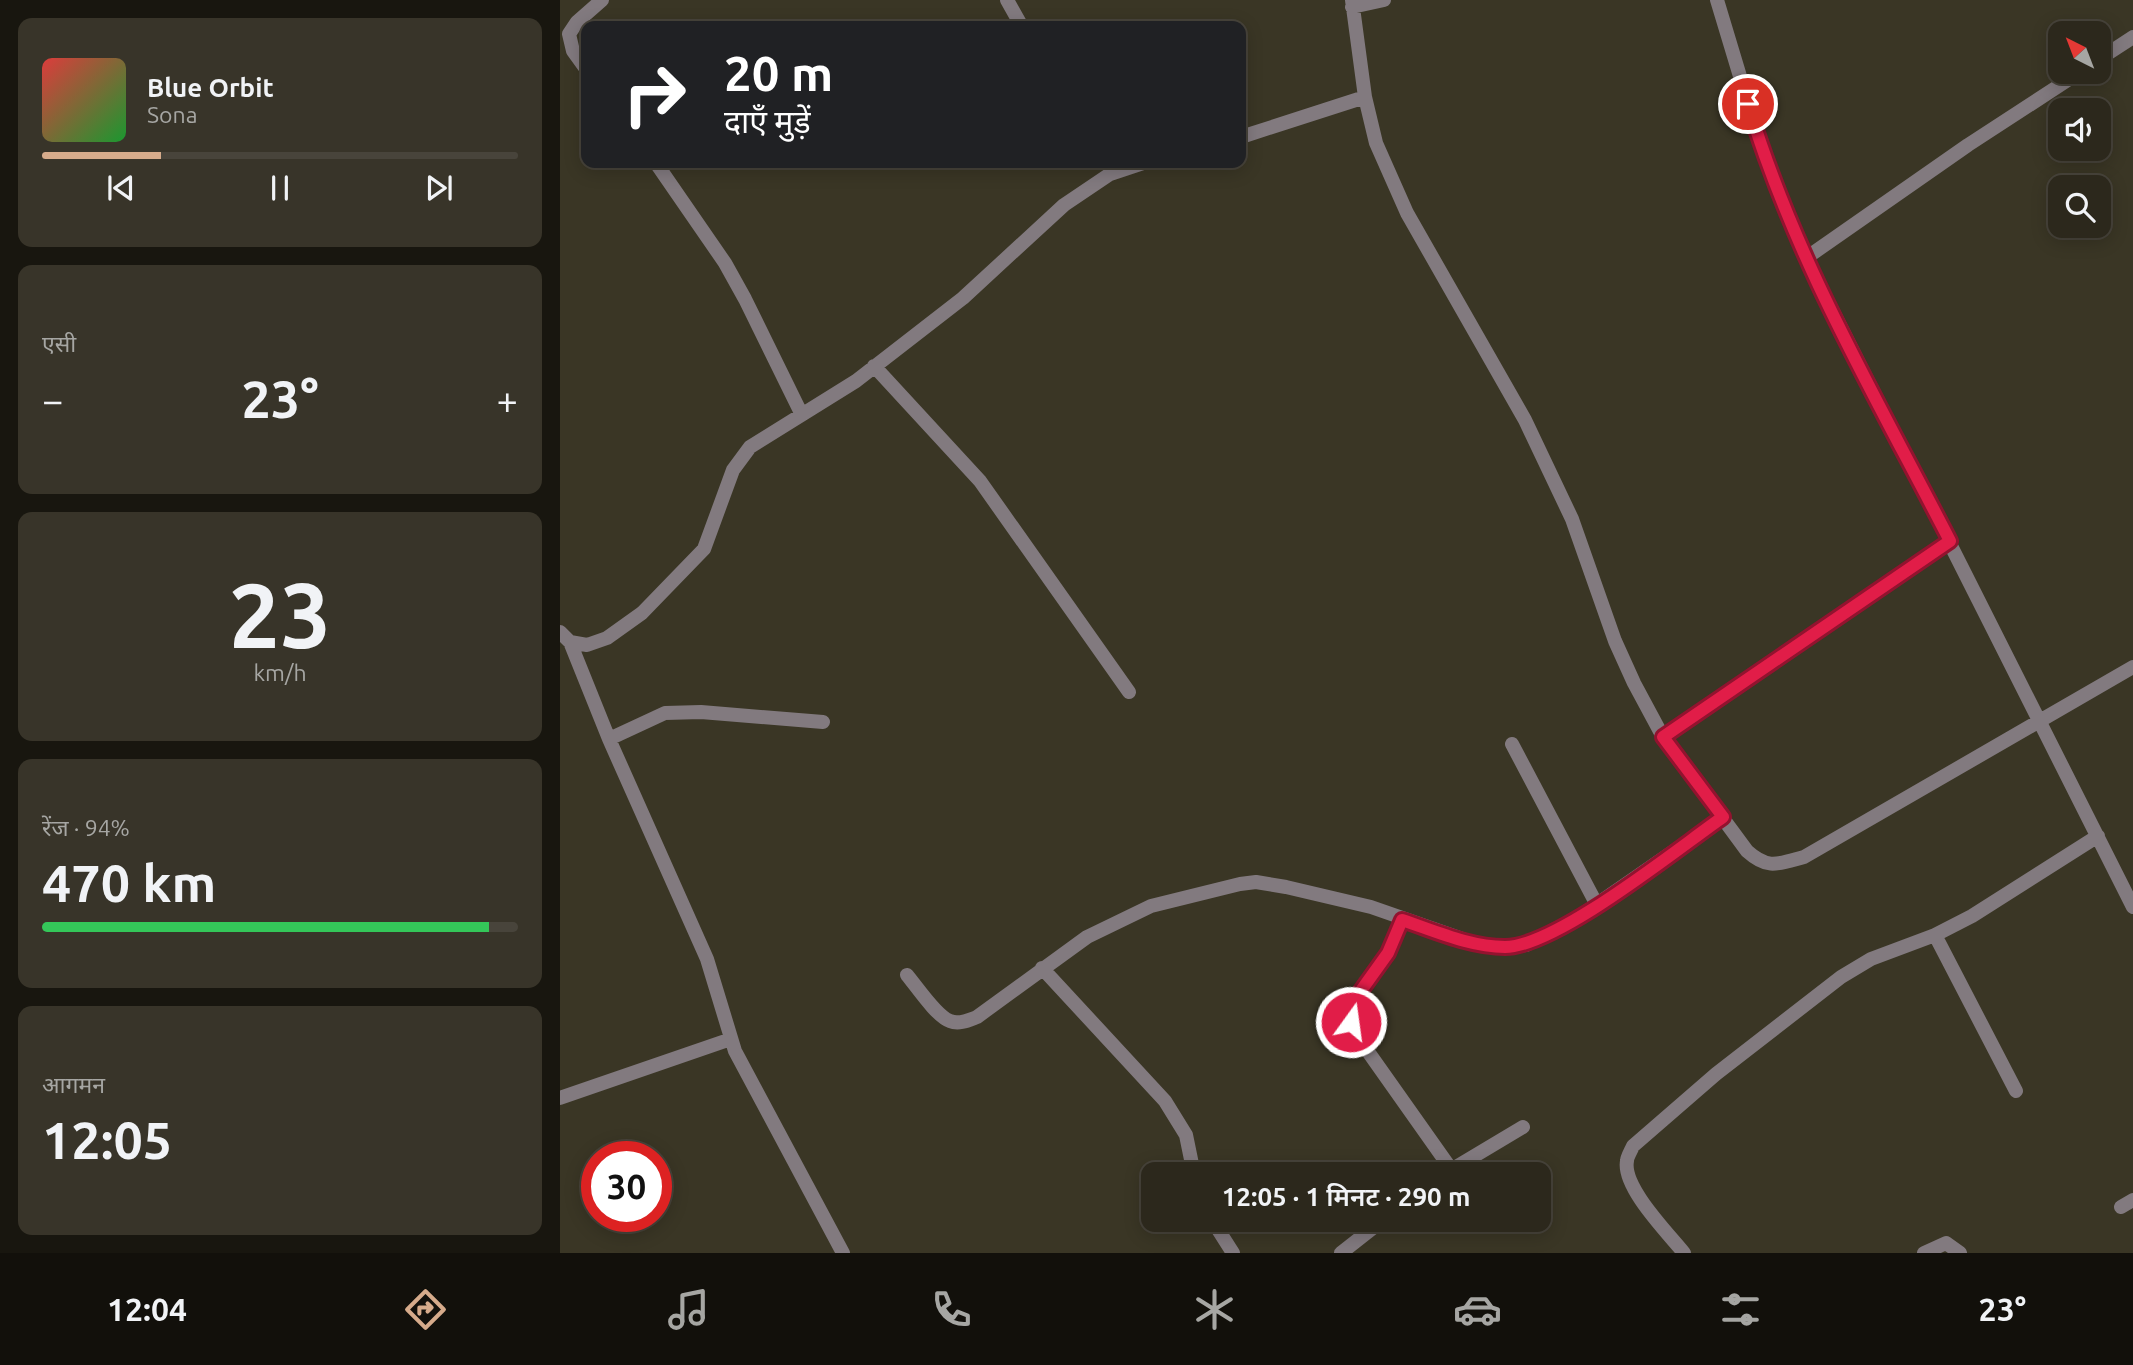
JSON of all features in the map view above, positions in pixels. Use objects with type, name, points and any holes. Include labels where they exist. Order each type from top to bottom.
[{"type":"street","points":[[581,62],[573,51],[569,34],[577,22],[602,0]]},
{"type":"street","points":[[1007,0],[1019,21]]},
{"type":"street","points":[[1384,0],[1352,4],[1365,97],[1376,143],[1407,213],[1525,420],[1572,519],[1615,641],[1663,737],[1759,863],[1779,864],[1804,857],[2133,667]]},
{"type":"street","points":[[1717,0],[1764,156],[1806,258],[2133,907]]},
{"type":"street","points":[[2111,51],[2133,37]]},
{"type":"street","points":[[1806,258],[1968,145],[2062,84]]},
{"type":"street","points":[[1246,135],[1365,97]]},
{"type":"street","points":[[659,168],[732,275],[801,413]]},
{"type":"street","points":[[565,637],[587,645],[607,638],[642,613],[704,548],[733,470],[750,447],[856,381],[963,298],[1064,205],[1110,174],[1128,168]]},
{"type":"street","points":[[874,366],[997,502],[1129,692]]},
{"type":"street","points":[[1663,737],[1950,541]]},
{"type":"street","points":[[565,637],[707,959],[735,1051],[843,1253]]},
{"type":"street","points":[[609,739],[665,713],[701,712],[823,722]]},
{"type":"street","points":[[1512,744],[1597,905]]},
{"type":"street","points":[[907,975],[943,1018],[952,1023],[977,1017],[1087,937],[1151,906],[1256,882],[1371,907],[1480,945],[1526,945],[1551,934],[1597,905],[1723,817]]},
{"type":"street","points":[[1684,1253],[1637,1193],[1628,1177],[1626,1162],[1633,1146],[1716,1074],[1841,977],[1871,959],[1935,935],[1972,916],[2098,836]]},
{"type":"street","points":[[1402,920],[1388,953],[1350,1006],[1351,1022],[1357,1036],[1441,1162]]},
{"type":"street","points":[[1935,935],[2016,1091]]},
{"type":"street","points":[[1042,968],[1165,1101],[1186,1135],[1192,1162]]},
{"type":"street","points":[[560,1098],[731,1039]]},
{"type":"street","points":[[1465,1162],[1523,1127]]},
{"type":"street","points":[[1220,1232],[1233,1253]]},
{"type":"street","points":[[1341,1253],[1368,1232]]},
{"type":"street","points":[[1924,1253],[1946,1243],[1960,1253]]},
{"type":"route","points":[[1351,1022],[1350,1006],[1360,988],[1388,953],[1402,920],[1480,945],[1526,945],[1574,920],[1723,817],[1663,737],[1950,541],[1806,258],[1764,156],[1748,104]]}]
